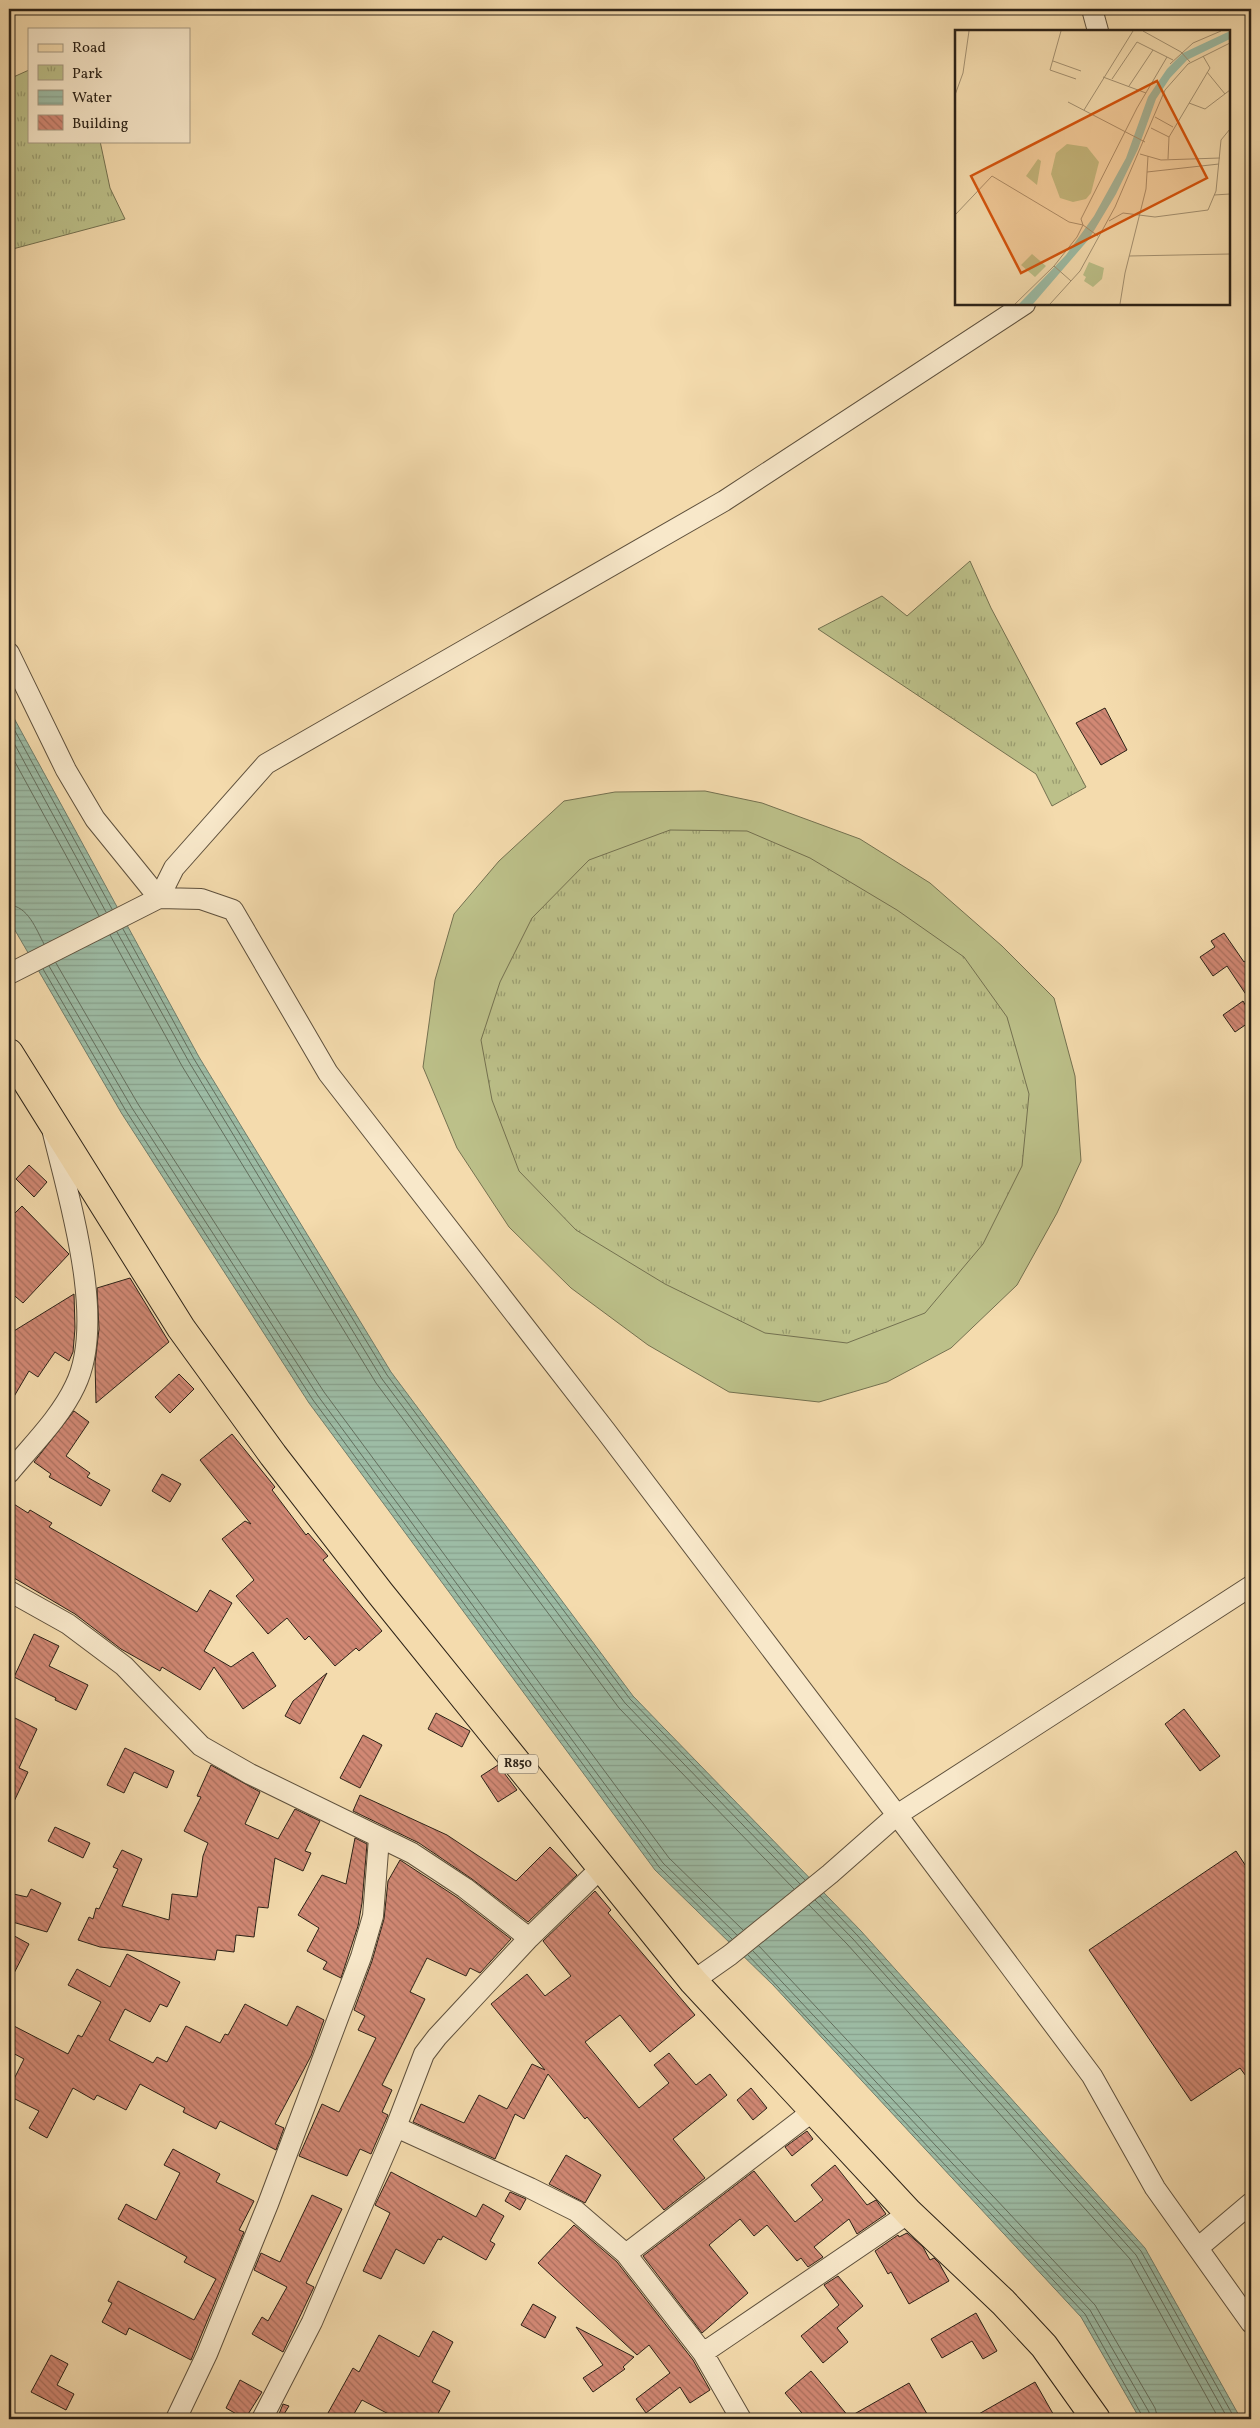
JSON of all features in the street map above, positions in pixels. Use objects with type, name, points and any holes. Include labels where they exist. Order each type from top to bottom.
[{"type":"main road","name":"R850","points":[[9,1053],[181,1328],[273,1455],[380,1593],[694,1981],[812,2111],[909,2213],[1002,2302],[1044,2346],[1096,2419]]},
{"type":"street","points":[[1092,9],[1098,30]]},
{"type":"street","points":[[152,902],[174,868],[266,764],[724,501],[1023,305]]},
{"type":"street","points":[[9,653],[66,770],[90,811],[152,902]]},
{"type":"street","points":[[9,974],[152,902],[201,899],[233,910],[328,1074],[611,1437],[898,1814],[1092,2076],[1155,2188],[1199,2247],[1251,2323]]},
{"type":"street","points":[[9,1473],[69,1398],[81,1372],[86,1348],[87,1317],[81,1261],[74,1217],[50,1121]]},
{"type":"street","points":[[694,1981],[730,1955],[830,1874],[898,1814],[1251,1586]]},
{"type":"street","points":[[9,1591],[68,1624],[124,1666],[200,1746],[250,1774],[412,1853],[458,1883],[529,1938]]},
{"type":"street","points":[[176,2419],[207,2354],[268,2204],[361,1957],[373,1916],[379,1838]]},
{"type":"street","points":[[262,2419],[312,2322],[396,2127],[424,2054],[437,2037],[529,1938],[602,1867]]},
{"type":"street","points":[[626,2254],[812,2111]]},
{"type":"street","points":[[396,2127],[576,2211],[626,2254],[703,2353],[741,2419]]},
{"type":"street","points":[[1199,2247],[1251,2203]]},
{"type":"street","points":[[703,2353],[909,2213]]},
{"type":"green space","points":[[28,70],[28,142],[100,142],[110,188],[125,219],[9,250],[9,79]]},
{"type":"green space","points":[[970,561],[991,608],[1086,787],[1052,806],[1036,774],[818,629],[882,596],[907,616]]},
{"type":"green space","points":[[705,791],[762,803],[860,839],[930,883],[1002,946],[1054,998],[1075,1076],[1081,1161],[1057,1213],[1017,1285],[951,1348],[887,1382],[819,1402],[729,1392],[648,1345],[571,1288],[509,1227],[457,1148],[423,1067],[435,980],[454,914],[499,861],[564,801],[615,792]]},
{"type":"green space","points":[[670,830],[747,831],[810,858],[897,910],[964,957],[1007,1017],[1029,1094],[1022,1166],[983,1244],[925,1313],[847,1343],[765,1333],[665,1284],[576,1230],[519,1171],[492,1100],[481,1040],[500,982],[532,918],[589,860]]},
{"type":"water","points":[[9,709],[199,1057],[391,1372],[633,1696],[861,1931],[1145,2248],[1241,2419],[1140,2419],[1081,2317],[773,1985],[655,1870],[309,1403],[122,1114],[9,920]]},
{"type":"building","points":[[1105,708],[1127,750],[1101,765],[1076,723]]},
{"type":"building","points":[[1224,933],[1244,962],[1251,957],[1251,1002],[1227,966],[1213,976],[1200,957],[1215,947],[1211,941]]},
{"type":"building","points":[[1243,1001],[1251,1014],[1251,1021],[1235,1032],[1223,1015]]},
{"type":"building","points":[[29,1165],[47,1182],[34,1197],[16,1179]]},
{"type":"building","points":[[22,1206],[69,1254],[23,1303],[9,1291],[9,1219]]},
{"type":"building","points":[[130,1278],[169,1342],[96,1403],[95,1363],[99,1329],[97,1288]]},
{"type":"building","points":[[74,1294],[75,1328],[73,1352],[69,1361],[55,1352],[38,1377],[29,1371],[9,1405],[9,1334]]},
{"type":"building","points":[[179,1374],[194,1389],[170,1413],[155,1397]]},
{"type":"building","points":[[74,1411],[89,1422],[66,1456],[90,1473],[87,1477],[110,1490],[101,1506],[49,1477],[51,1474],[34,1462]]},
{"type":"building","points":[[232,1434],[275,1487],[272,1490],[306,1535],[308,1533],[328,1556],[323,1560],[382,1631],[359,1651],[356,1648],[335,1666],[309,1636],[305,1640],[287,1618],[268,1634],[236,1596],[254,1580],[222,1539],[245,1521],[251,1524],[200,1460]]},
{"type":"building","points":[[162,1474],[181,1484],[170,1502],[152,1491]]},
{"type":"building","points":[[9,1501],[28,1513],[30,1510],[52,1523],[49,1527],[197,1612],[210,1590],[232,1603],[204,1651],[231,1667],[253,1652],[276,1686],[243,1709],[214,1667],[200,1690],[162,1667],[160,1671],[121,1649],[75,1614],[9,1575]]},
{"type":"building","points":[[34,1634],[59,1646],[49,1666],[88,1685],[76,1710],[14,1677]]},
{"type":"building","points":[[327,1673],[300,1724],[285,1716],[293,1701]]},
{"type":"building","points":[[1184,1709],[1220,1756],[1200,1771],[1165,1724]]},
{"type":"building","points":[[436,1713],[470,1731],[462,1747],[428,1729]]},
{"type":"building","points":[[9,1715],[37,1729],[19,1768],[28,1772],[9,1812]]},
{"type":"building","points":[[363,1735],[382,1745],[360,1788],[340,1778]]},
{"type":"building","points":[[125,1748],[174,1771],[167,1788],[134,1772],[124,1793],[107,1785]]},
{"type":"building","points":[[211,1765],[260,1792],[245,1824],[278,1839],[295,1809],[320,1821],[305,1851],[311,1853],[303,1871],[275,1858],[268,1908],[258,1907],[254,1937],[236,1935],[234,1952],[217,1950],[215,1960],[100,1947],[78,1940],[89,1917],[93,1919],[96,1908],[99,1909],[118,1869],[113,1867],[122,1850],[142,1859],[122,1906],[169,1920],[172,1894],[197,1897],[203,1856],[208,1843],[184,1831],[201,1797],[197,1796]]},
{"type":"building","points":[[498,1765],[517,1790],[498,1802],[481,1776]]},
{"type":"building","points":[[360,1795],[447,1835],[516,1881],[550,1847],[577,1875],[528,1922],[472,1879],[419,1843],[353,1811]]},
{"type":"building","points":[[55,1827],[90,1843],[83,1858],[48,1841]]},
{"type":"building","points":[[355,1838],[367,1844],[362,1903],[358,1926],[341,1978],[323,1969],[327,1962],[307,1951],[319,1928],[298,1915],[322,1875],[346,1884]]},
{"type":"building","points":[[1236,1851],[1251,1874],[1251,2083],[1240,2068],[1191,2101],[1089,1950]]},
{"type":"building","points":[[400,1860],[458,1898],[511,1939],[480,1973],[470,1968],[466,1976],[427,1958],[410,1992],[425,1999],[382,2085],[392,2090],[382,2112],[388,2115],[371,2154],[360,2149],[347,2176],[299,2156],[322,2104],[339,2112],[376,2038],[358,2030],[365,2016],[354,2010],[372,1961],[384,1919],[388,1881]]},
{"type":"building","points":[[31,1889],[61,1903],[47,1932],[9,1921],[9,1893],[27,1897]]},
{"type":"building","points":[[595,1891],[611,1910],[608,1913],[695,2015],[650,2052],[620,2015],[585,2042],[639,2108],[669,2083],[654,2065],[669,2053],[696,2085],[710,2074],[727,2095],[673,2139],[705,2178],[664,2210],[587,2117],[585,2119],[548,2074],[524,2119],[515,2114],[495,2159],[413,2122],[421,2104],[464,2123],[479,2095],[507,2109],[532,2064],[545,2070],[491,2004],[527,1974],[545,1996],[571,1976],[543,1941]]},
{"type":"building","points":[[9,1933],[29,1944],[9,1983]]},
{"type":"building","points":[[127,1954],[180,1982],[167,2007],[160,2004],[150,2022],[125,2009],[109,2040],[153,2063],[157,2057],[167,2062],[186,2026],[220,2043],[225,2034],[228,2035],[245,2004],[287,2026],[297,2006],[324,2020],[311,2056],[275,2124],[284,2128],[276,2150],[220,2121],[216,2129],[183,2112],[185,2108],[140,2084],[126,2110],[97,2095],[94,2100],[73,2088],[47,2138],[29,2128],[39,2111],[9,2096],[9,2089],[24,2059],[9,2051],[9,2036],[14,2026],[68,2054],[78,2035],[82,2037],[101,2002],[68,1985],[77,1969],[110,1987]]},
{"type":"building","points":[[751,2088],[767,2108],[753,2120],[737,2100]]},
{"type":"building","points":[[807,2131],[813,2139],[792,2156],[785,2147]]},
{"type":"building","points":[[173,2149],[220,2174],[216,2182],[254,2201],[239,2230],[244,2232],[191,2360],[129,2328],[126,2335],[102,2322],[112,2303],[108,2301],[118,2281],[194,2320],[216,2279],[184,2262],[187,2257],[118,2219],[126,2204],[156,2220],[180,2173],[164,2165]]},
{"type":"building","points":[[566,2155],[601,2175],[585,2203],[549,2184]]},
{"type":"building","points":[[835,2165],[867,2205],[876,2200],[886,2214],[857,2234],[849,2219],[814,2247],[823,2257],[808,2267],[801,2258],[797,2261],[767,2225],[754,2236],[740,2219],[709,2245],[748,2293],[702,2333],[643,2256],[754,2171],[795,2222],[823,2200],[811,2185]]},
{"type":"building","points":[[391,2172],[476,2217],[483,2204],[504,2216],[490,2241],[495,2244],[486,2260],[443,2236],[441,2240],[438,2239],[424,2264],[396,2249],[381,2279],[363,2271],[390,2213],[375,2205]]},
{"type":"building","points":[[510,2192],[526,2199],[520,2210],[505,2201]]},
{"type":"building","points":[[312,2195],[342,2209],[306,2283],[314,2287],[283,2352],[252,2334],[262,2317],[268,2321],[287,2287],[254,2270],[261,2253],[280,2262]]},
{"type":"building","points":[[574,2225],[617,2262],[693,2360],[710,2390],[690,2403],[680,2387],[646,2413],[636,2399],[670,2373],[649,2345],[637,2355],[538,2263]]},
{"type":"building","points":[[907,2233],[923,2247],[930,2260],[934,2258],[939,2263],[949,2281],[909,2304],[891,2272],[888,2274],[875,2251],[898,2235],[899,2237]]},
{"type":"building","points":[[838,2276],[863,2306],[837,2328],[848,2342],[823,2363],[801,2336],[839,2305],[824,2285]]},
{"type":"building","points":[[533,2304],[556,2317],[545,2338],[521,2325]]},
{"type":"building","points":[[976,2313],[997,2351],[983,2359],[972,2341],[942,2358],[931,2339]]},
{"type":"building","points":[[576,2327],[634,2357],[623,2367],[625,2369],[593,2392],[583,2378],[603,2365]]},
{"type":"building","points":[[433,2331],[453,2342],[432,2382],[450,2391],[435,2419],[398,2419],[362,2400],[351,2419],[339,2419],[328,2413],[353,2368],[359,2372],[379,2335],[419,2357]]},
{"type":"building","points":[[51,2355],[68,2364],[57,2385],[74,2394],[66,2410],[31,2392]]},
{"type":"building","points":[[811,2371],[849,2417],[909,2383],[930,2419],[807,2419],[785,2393]]},
{"type":"building","points":[[240,2380],[262,2392],[245,2419],[226,2408]]},
{"type":"building","points":[[1035,2382],[1056,2419],[970,2419]]},
{"type":"building","points":[[283,2404],[289,2406],[281,2419],[277,2419]]}]
